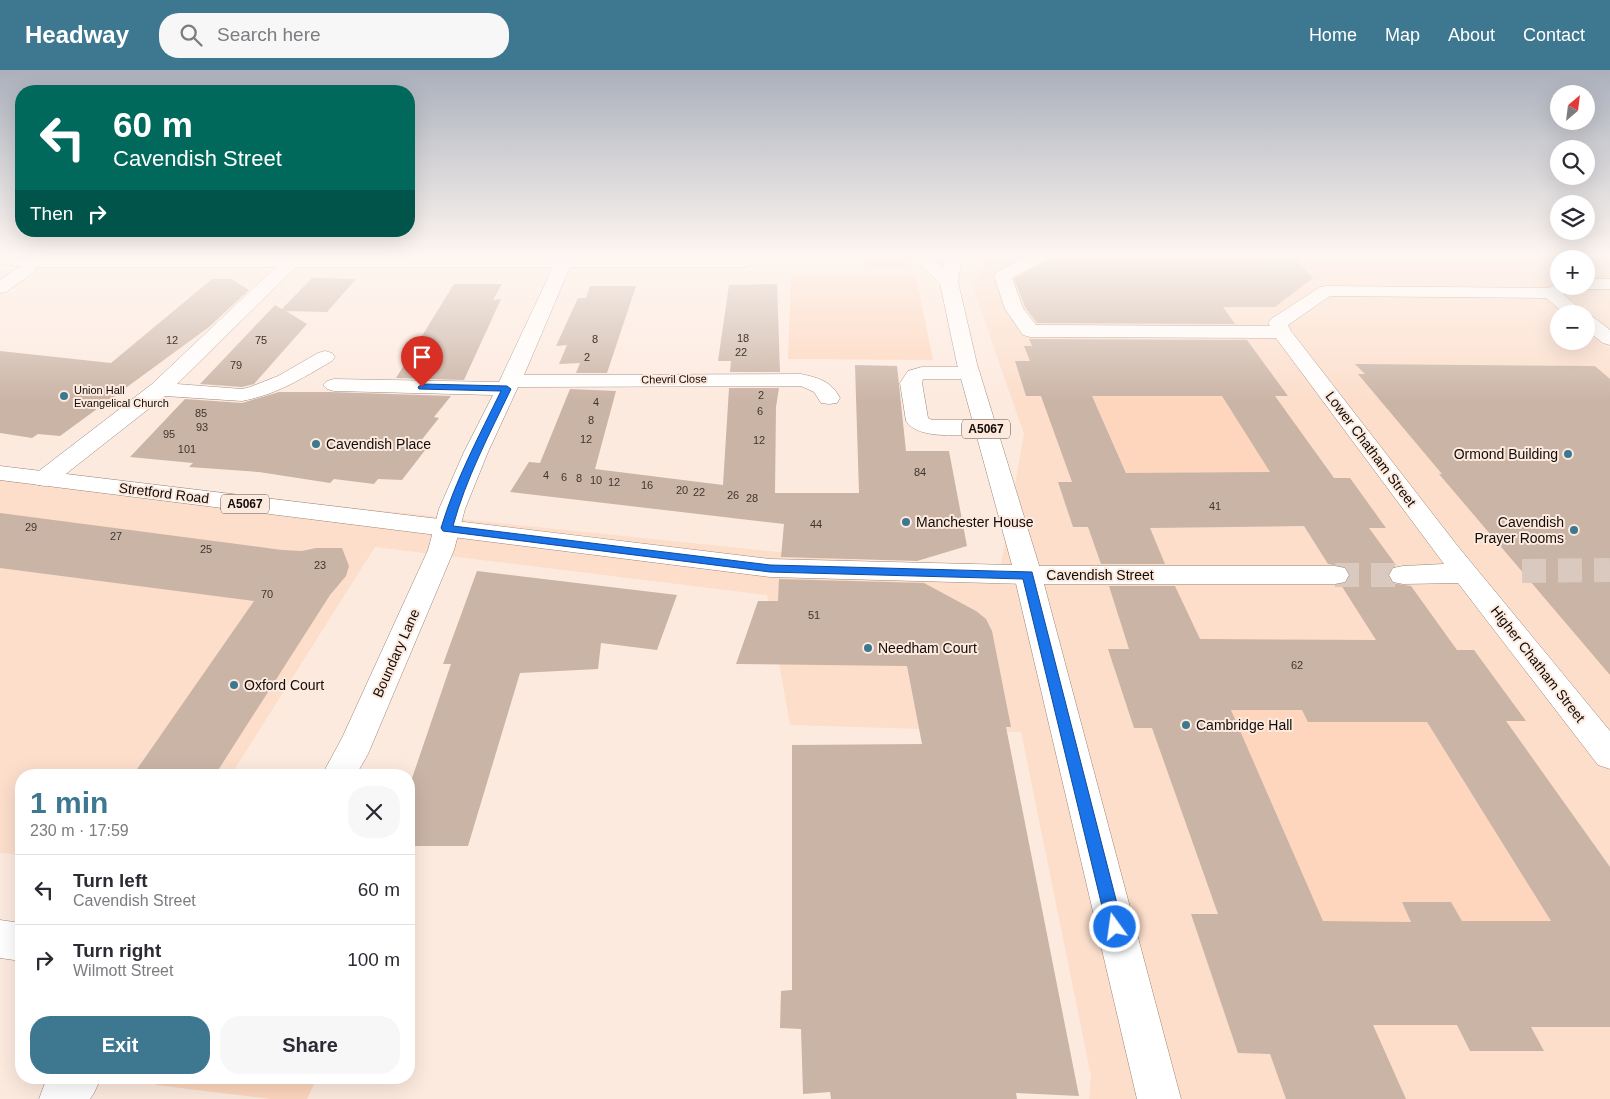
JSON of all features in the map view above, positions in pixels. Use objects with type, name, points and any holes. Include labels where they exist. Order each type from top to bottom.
[{"type":"street","points":[[44,479],[160,389],[247,305]]},
{"type":"street","name":"Boundary Lane","points":[[343,769],[356,744],[441,550],[452,508],[476,452],[509,385],[545,305]]},
{"type":"street","name":"A5067","points":[[954,305],[970,373],[1028,575]]},
{"type":"street","points":[[1013,305],[1030,331],[1280,327],[1308,305]]},
{"type":"street","name":"Lower Chatham Street","points":[[1280,327],[1447,550],[1467,573]]},
{"type":"street","points":[[1595,327],[1610,339]]},
{"type":"street","points":[[160,389],[242,395],[252,394],[269,388],[325,357]]},
{"type":"street","points":[[970,373],[915,375],[911,382],[917,421],[927,427],[986,427]]},
{"type":"street","name":"Chevril Close","points":[[334,385],[509,385],[802,380],[816,383],[825,389],[829,398]]},
{"type":"street","name":"Stretford Road","points":[[1,474],[446,528]]},
{"type":"street","name":"Cavendish Street","points":[[446,528],[770,568],[1028,575],[1335,575]]},
{"type":"street","points":[[1403,575],[1467,573]]},
{"type":"street","name":"Higher Chatham Street","points":[[1467,573],[1610,755]]},
{"type":"street","points":[[1028,575],[1159,1099]]},
{"type":"street","points":[[0,939],[15,941]]},
{"type":"street","points":[[61,1099],[74,1084]]},
{"type":"shaded area","points":[[790,305],[922,305],[933,360],[788,359]]},
{"type":"shaded area","points":[[979,305],[1550,305],[1550,350],[1595,350],[1595,305],[1610,305],[1610,1099],[1089,1099],[1091,1076],[1021,732],[790,725],[767,595],[375,547],[235,769],[15,769],[15,854],[0,853],[0,471],[999,575],[1024,434]]},
{"type":"shaded area","points":[[1089,389],[1139,389],[1143,396],[1175,396],[1217,389],[1275,479],[1217,479],[1213,472],[1183,473],[1130,480]]},
{"type":"shaded area","points":[[1231,710],[1302,710],[1309,722],[1357,722],[1419,710],[1551,921],[1462,921],[1451,902],[1402,902],[1411,922],[1323,921]]},
{"type":"shaded area","points":[[314,1084],[307,1099],[271,1099],[156,1085]]},
{"type":"building","name":"Union Hall Evangelical Church","points":[[181,305],[233,305],[209,327],[60,436],[38,434],[32,438],[0,433],[0,351],[111,363]]},
{"type":"building","points":[[275,305],[282,309],[286,305],[333,305],[327,312],[286,311],[307,324],[254,384],[242,387],[200,384]]},
{"type":"building","points":[[441,305],[498,305],[464,380],[396,378]]},
{"type":"building","points":[[575,305],[630,305],[607,373],[576,373],[580,363],[559,364],[567,345],[556,346]]},
{"type":"building","points":[[726,305],[778,305],[780,372],[730,372],[731,361],[718,361]]},
{"type":"building","points":[[1024,305],[1278,305],[1275,307],[1223,307],[1235,324],[1037,323]]},
{"type":"building","name":"Cambridge Hall","points":[[1029,339],[1247,340],[1288,396],[1275,396],[1334,478],[1350,478],[1386,528],[1369,528],[1396,565],[1391,567],[1387,574],[1391,583],[1411,586],[1457,650],[1474,650],[1526,721],[1506,721],[1610,867],[1610,1027],[1531,1027],[1544,1051],[1470,1051],[1457,1025],[1373,1025],[1406,1099],[1286,1099],[1270,1054],[1238,1053],[1191,914],[1218,914],[1152,728],[1134,728],[1108,649],[1129,649],[1109,586],[1175,586],[1200,639],[1376,640],[1341,585],[1347,583],[1351,576],[1347,567],[1328,564],[1304,526],[1150,528],[1165,564],[1101,564],[1088,527],[1073,527],[1058,482],[1072,482],[1041,396],[1026,396],[1015,361],[1030,361],[1024,346],[1032,346]],"holes":[[[1092,396],[1222,396],[1270,472],[1126,473]],[[1231,710],[1302,710],[1308,722],[1427,722],[1551,921],[1462,921],[1451,902],[1402,902],[1411,922],[1323,921]]]},
{"type":"building","points":[[1355,364],[1595,366],[1610,379],[1610,675],[1439,474],[1442,474],[1358,374],[1365,374]]},
{"type":"building","points":[[855,365],[897,366],[906,451],[949,451],[967,546],[917,561],[781,557],[784,524],[510,492],[529,462],[540,463],[570,389],[616,391],[595,469],[723,485],[729,388],[779,388],[776,407],[775,493],[859,493]]},
{"type":"building","points":[[279,392],[451,396],[434,417],[439,418],[416,447],[426,449],[402,480],[378,479],[374,484],[334,479],[330,483],[259,472],[189,467],[193,463],[130,457],[185,399],[242,403]]},
{"type":"building","name":"Oxford Court","points":[[0,513],[282,550],[302,551],[316,548],[342,548],[349,566],[346,576],[330,595],[219,769],[137,769],[254,601],[0,568]]},
{"type":"building","points":[[477,571],[677,595],[657,650],[601,643],[598,669],[520,673],[468,846],[415,846],[415,769],[451,664],[443,664]]},
{"type":"building","points":[[779,579],[924,583],[976,611],[986,619],[992,631],[1011,727],[1006,727],[1079,1096],[1016,1093],[1017,1099],[831,1099],[830,1092],[803,1094],[801,1029],[780,1028],[781,991],[792,990],[792,745],[922,744],[907,666],[736,664],[758,601],[778,601]]},
{"type":"tunnel","points":[[1522,571],[1610,570]]},
{"type":"tunnel","points":[[1335,575],[1403,575]]},
{"type":"place","name":"Union Hall Evangelical Church","points":[[64,396]]},
{"type":"place","name":"Cavendish Place","points":[[316,444]]},
{"type":"place","name":"Ormond Building","points":[[1568,454]]},
{"type":"place","name":"Manchester House","points":[[906,522]]},
{"type":"place","name":"Cavendish Prayer Rooms","points":[[1574,530]]},
{"type":"place","name":"Needham Court","points":[[868,648]]},
{"type":"place","name":"Oxford Court","points":[[234,685]]},
{"type":"place","name":"Cambridge Hall","points":[[1186,725]]},
{"type":"route","points":[[422,387],[507,389],[476,452],[452,508],[446,528],[770,568],[1028,575],[1115,927]]}]
